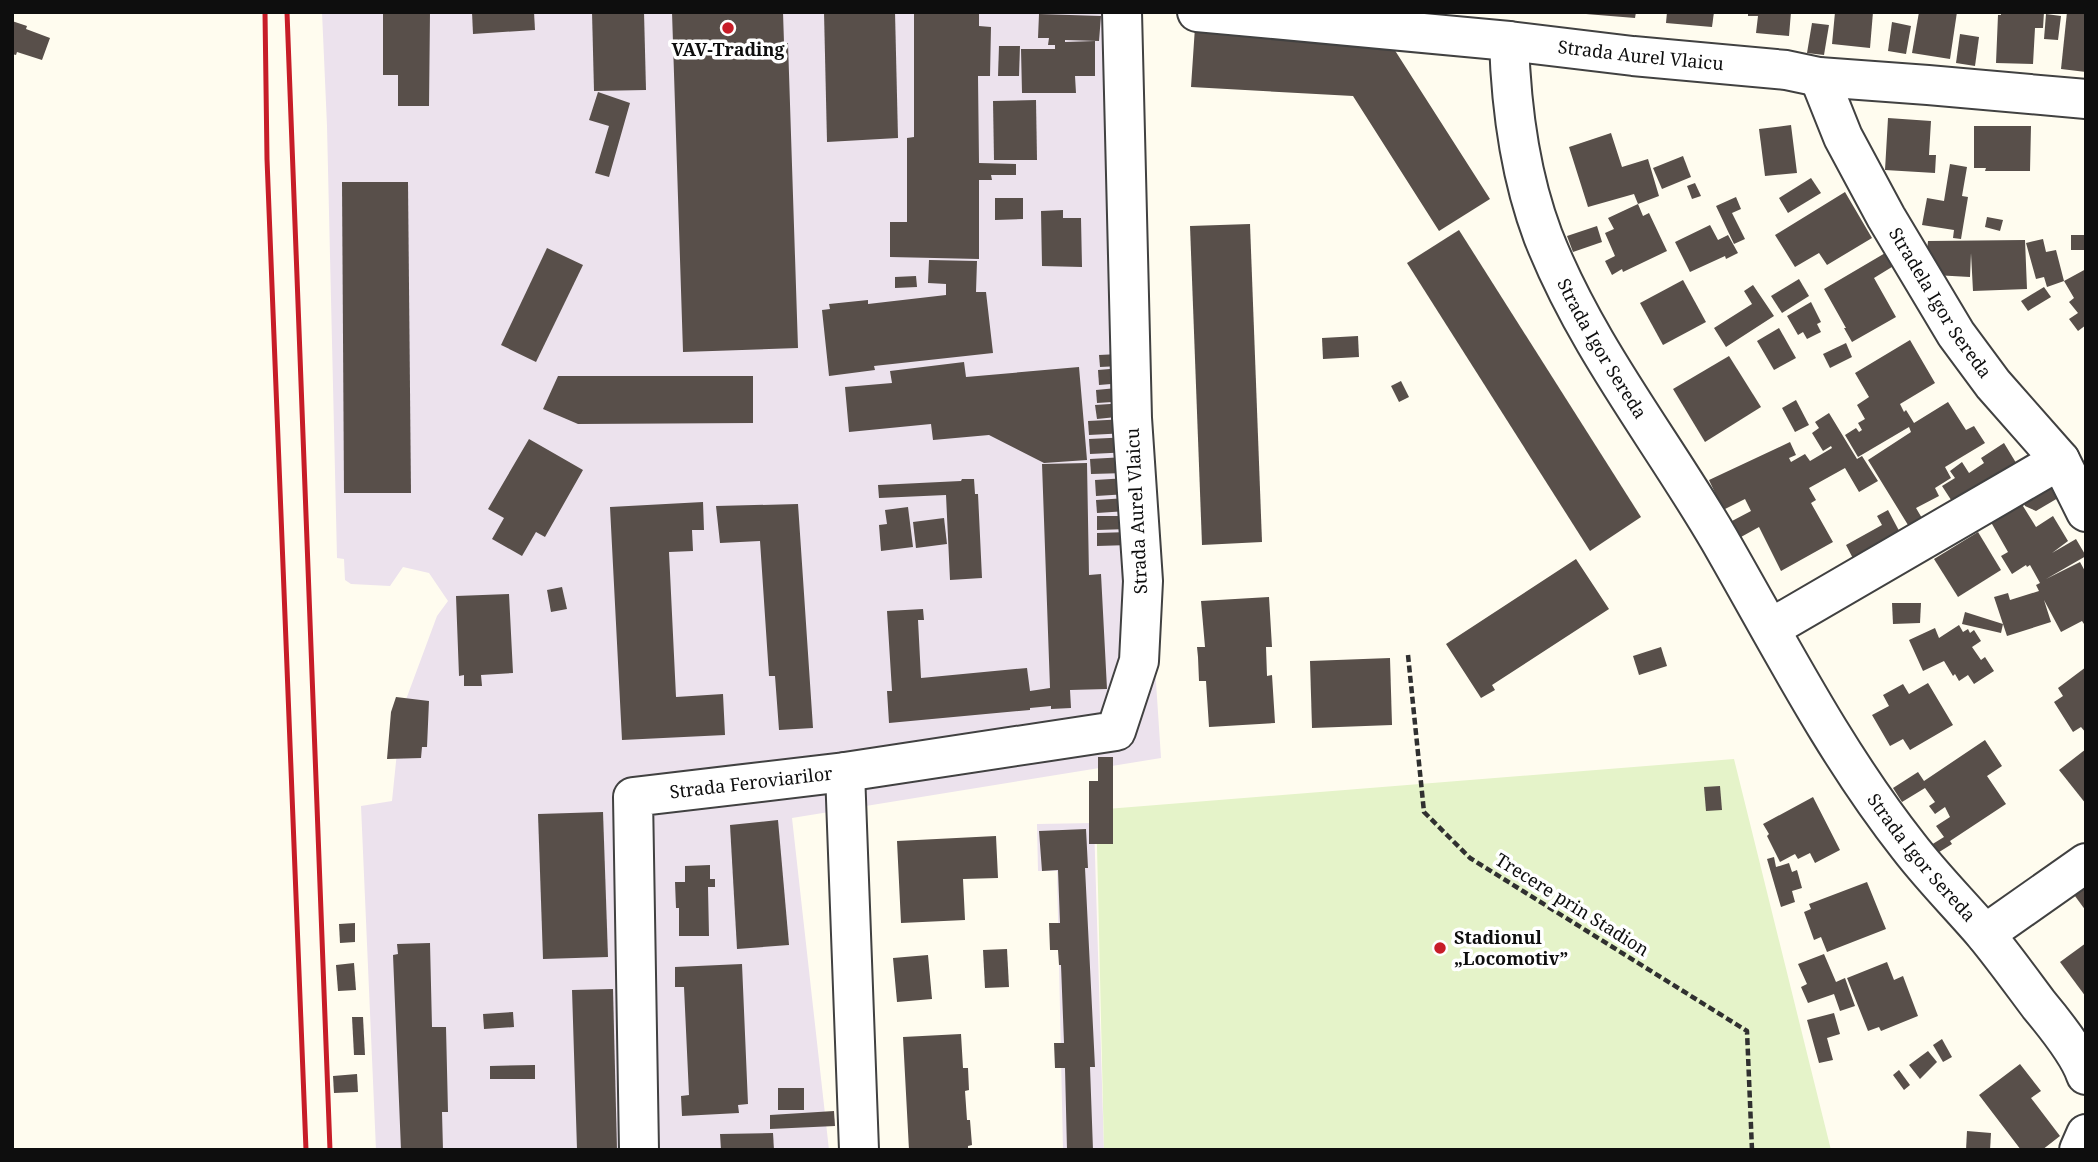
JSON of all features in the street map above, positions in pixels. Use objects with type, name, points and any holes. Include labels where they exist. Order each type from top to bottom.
[{"type":"street","name":"Strada Aurel Vlaicu","points":[[845,772],[1116,732],[1139,661],[1143,580],[1132,418],[1122,12]]},
{"type":"street","name":"Strada Aurel Vlaicu","points":[[1197,12],[1509,41],[1786,70],[1819,77],[2086,99]]},
{"type":"street","name":"Strada Igor Sereda","points":[[1509,41],[1510,80],[1527,182],[1543,236],[1577,310],[1620,384],[1707,518],[1819,713],[1863,783],[1921,862],[1985,934],[2053,1022],[2086,1075]]},
{"type":"street","name":"Stradela Igor Sereda","points":[[1819,77],[1843,137],[1886,217],[1956,334],[1993,384],[2060,460],[2086,512]]},
{"type":"street","points":[[1771,628],[2060,460]]},
{"type":"street","name":"Strada Feroviarilor","points":[[639,1150],[634,797],[845,772],[859,1150]]},
{"type":"street","points":[[1985,934],[2086,863]]},
{"type":"street","points":[[2079,1150],[2086,1134]]},
{"type":"path","name":"Trecere prin Stadion","points":[[1408,654],[1424,812],[1471,858],[1747,1031],[1752,1150]]},
{"type":"shaded area","points":[[322,12],[1112,12],[1161,758],[792,818],[829,1150],[376,1150],[361,806],[392,801],[401,713],[437,616],[448,601],[429,573],[403,567],[390,586],[351,584],[345,580],[344,559],[337,558]]},
{"type":"shaded area","points":[[1094,823],[1104,1150],[1063,1150],[1057,871],[1038,871],[1037,824]]},
{"type":"green space","name":"Stadionul „Locomotiv”","points":[[1734,759],[1831,1150],[1104,1150],[1094,810]]},
{"type":"building","points":[[383,12],[430,12],[429,106],[398,106],[398,75],[383,75]]},
{"type":"building","points":[[472,12],[534,12],[535,30],[473,34]]},
{"type":"building","points":[[592,12],[644,12],[646,90],[594,91]]},
{"type":"building","points":[[672,12],[783,12],[784,43],[788,43],[798,348],[683,352]]},
{"type":"building","points":[[824,12],[895,12],[898,138],[827,142]]},
{"type":"building","points":[[914,12],[979,12],[979,26],[991,27],[990,76],[978,76],[979,163],[1016,164],[1016,175],[991,175],[992,180],[979,180],[979,259],[890,257],[890,222],[907,222],[907,138],[914,137]]},
{"type":"building","points":[[1586,12],[1636,12],[1635,18]]},
{"type":"building","points":[[1667,12],[1714,12],[1712,27],[1666,23]]},
{"type":"building","points":[[1748,12],[1791,12],[1789,36],[1756,33],[1758,16],[1748,16]]},
{"type":"building","points":[[1835,12],[1873,12],[1870,48],[1832,44]]},
{"type":"building","points":[[1919,12],[1957,12],[1950,59],[1912,53]]},
{"type":"building","points":[[2001,12],[2044,12],[2043,28],[2035,28],[2033,64],[1996,63],[1998,15],[2001,15]]},
{"type":"building","points":[[2067,12],[2086,12],[2086,72],[2061,69]]},
{"type":"building","points":[[1039,14],[1101,16],[1099,41],[1065,40],[1095,41],[1095,76],[1075,76],[1076,93],[1022,93],[1021,49],[1055,49],[1055,45],[1048,45],[1049,38],[1038,38]]},
{"type":"building","points":[[2046,14],[2061,16],[2058,40],[2044,39]]},
{"type":"building","points":[[12,21],[50,38],[42,60],[17,52],[16,55],[12,54]]},
{"type":"building","points":[[1892,22],[1911,26],[1906,54],[1888,51]]},
{"type":"building","points":[[1812,23],[1829,25],[1824,55],[1807,53]]},
{"type":"building","points":[[1195,27],[1387,38],[1490,199],[1439,231],[1353,96],[1191,87]]},
{"type":"building","points":[[1960,34],[1979,37],[1975,66],[1956,63]]},
{"type":"building","points":[[999,46],[1020,46],[1019,76],[998,76]]},
{"type":"building","points":[[598,92],[630,103],[609,177],[595,173],[609,126],[589,120]]},
{"type":"building","points":[[1036,100],[1037,160],[994,160],[993,101]]},
{"type":"building","points":[[1888,118],[1931,121],[1929,155],[1936,155],[1935,173],[1885,170]]},
{"type":"building","points":[[1791,125],[1797,173],[1765,176],[1759,129]]},
{"type":"building","points":[[1974,126],[2031,126],[2030,171],[1985,171],[1986,168],[1974,168]]},
{"type":"building","points":[[1611,133],[1622,167],[1648,159],[1659,196],[1638,204],[1634,194],[1588,207],[1569,147]]},
{"type":"building","points":[[1683,156],[1691,177],[1662,189],[1653,168]]},
{"type":"building","points":[[1950,164],[1967,167],[1962,196],[1968,197],[1961,239],[1953,238],[1954,230],[1922,225],[1927,198],[1944,201]]},
{"type":"building","points":[[1811,178],[1821,193],[1788,213],[1779,198]]},
{"type":"building","points":[[342,182],[408,182],[411,493],[344,493]]},
{"type":"building","points":[[1695,183],[1701,196],[1692,199],[1687,186]]},
{"type":"building","points":[[1845,192],[1872,238],[1827,265],[1819,253],[1795,267],[1775,235]]},
{"type":"building","points":[[1736,197],[1741,209],[1732,213],[1745,239],[1734,244],[1716,206]]},
{"type":"building","points":[[995,198],[1023,198],[1023,219],[995,220]]},
{"type":"building","points":[[1638,204],[1643,216],[1649,213],[1667,251],[1612,275],[1605,261],[1615,256],[1605,233],[1614,229],[1608,218]]},
{"type":"building","points":[[1063,210],[1063,218],[1081,218],[1082,267],[1042,266],[1041,211]]},
{"type":"building","points":[[1987,217],[2003,220],[2000,231],[1985,227]]},
{"type":"building","points":[[1250,224],[1262,542],[1202,545],[1190,226]]},
{"type":"building","points":[[1710,225],[1718,240],[1728,235],[1738,253],[1690,272],[1675,242]]},
{"type":"building","points":[[1597,226],[1602,242],[1573,252],[1567,236]]},
{"type":"building","points":[[1459,230],[1641,517],[1590,551],[1407,263]]},
{"type":"building","points":[[2071,235],[2086,235],[2086,250],[2071,250]]},
{"type":"building","points":[[2043,239],[2046,252],[2056,250],[2064,281],[2047,287],[2044,277],[2036,279],[2026,243]]},
{"type":"building","points":[[2025,240],[2027,289],[1973,291],[1971,253],[1970,277],[1934,275],[1926,260],[1928,241]]},
{"type":"building","points":[[547,248],[583,265],[536,362],[501,345]]},
{"type":"building","points":[[1892,249],[1900,262],[1874,278],[1896,317],[1852,342],[1824,289]]},
{"type":"building","points":[[929,260],[977,261],[976,292],[986,292],[993,353],[874,366],[875,370],[829,376],[822,310],[830,309],[829,304],[868,300],[868,304],[946,295],[946,284],[928,283]]},
{"type":"building","points":[[2086,269],[2086,325],[2078,331],[2069,319],[2078,313],[2069,302],[2074,298],[2064,281]]},
{"type":"building","points":[[916,276],[917,287],[895,288],[895,277]]},
{"type":"building","points":[[1799,279],[1809,296],[1782,313],[1771,296]]},
{"type":"building","points":[[1683,280],[1706,322],[1663,345],[1640,303]]},
{"type":"building","points":[[1753,285],[1774,316],[1726,347],[1714,328],[1752,304],[1744,291]]},
{"type":"building","points":[[2044,287],[2051,297],[2028,311],[2021,301]]},
{"type":"building","points":[[1811,302],[1821,322],[1817,324],[1821,332],[1807,339],[1803,332],[1798,335],[1787,316]]},
{"type":"building","points":[[1779,328],[1796,358],[1774,370],[1757,341]]},
{"type":"building","points":[[1358,336],[1359,357],[1323,359],[1322,338]]},
{"type":"building","points":[[1910,340],[1935,383],[1900,404],[1904,412],[1906,410],[1914,423],[1948,402],[1966,430],[1974,426],[1985,443],[1945,467],[1951,478],[1935,488],[1939,496],[1916,508],[1929,530],[1916,538],[1868,460],[1911,432],[1909,427],[1858,457],[1845,435],[1856,428],[1859,432],[1862,430],[1858,423],[1865,419],[1857,405],[1869,397],[1855,373]]},
{"type":"building","points":[[1846,343],[1852,357],[1830,368],[1823,354]]},
{"type":"building","points":[[1119,354],[1120,366],[1100,367],[1099,355]]},
{"type":"building","points":[[1729,356],[1761,407],[1705,442],[1673,389]]},
{"type":"building","points":[[964,362],[966,377],[1079,367],[1087,460],[1044,463],[989,435],[933,440],[931,424],[849,432],[845,387],[892,383],[890,371]]},
{"type":"building","points":[[1122,368],[1123,383],[1099,385],[1098,370]]},
{"type":"building","points":[[558,376],[753,376],[753,423],[578,424],[543,409]]},
{"type":"building","points":[[1401,381],[1409,397],[1399,402],[1391,386]]},
{"type":"building","points":[[1127,387],[1127,401],[1097,403],[1096,390]]},
{"type":"building","points":[[1796,400],[1809,425],[1795,432],[1782,408]]},
{"type":"building","points":[[1125,403],[1126,416],[1097,419],[1095,405]]},
{"type":"building","points":[[1829,413],[1857,459],[1862,456],[1878,481],[1859,492],[1845,468],[1809,488],[1816,500],[1811,503],[1833,542],[1781,571],[1759,527],[1741,537],[1732,521],[1751,511],[1745,499],[1723,510],[1709,480],[1790,442],[1796,455],[1789,458],[1791,462],[1805,454],[1810,461],[1832,448],[1831,446],[1823,451],[1812,433],[1819,428],[1815,422]]},
{"type":"building","points":[[1126,419],[1127,433],[1089,435],[1088,421]]},
{"type":"building","points":[[1130,437],[1131,452],[1090,454],[1089,439]]},
{"type":"building","points":[[529,439],[583,470],[545,537],[536,532],[522,556],[492,539],[504,518],[488,509]]},
{"type":"building","points":[[2004,443],[2021,471],[1955,506],[1942,486],[1955,478],[1950,471],[1962,462],[1969,473],[1984,463],[1981,458]]},
{"type":"building","points":[[1125,457],[1126,473],[1091,474],[1090,459]]},
{"type":"building","points":[[1087,463],[1089,575],[1101,574],[1107,689],[1070,690],[1071,708],[1051,709],[1051,706],[889,723],[887,691],[892,691],[887,611],[923,609],[924,620],[918,620],[921,678],[1027,668],[1030,691],[1050,688],[1042,464]]},
{"type":"building","points":[[1127,478],[1128,494],[1096,496],[1095,480]]},
{"type":"building","points":[[974,479],[975,494],[978,494],[982,578],[950,580],[946,495],[879,498],[878,485]]},
{"type":"building","points":[[2035,487],[2051,488],[2058,498],[2036,511],[2025,506],[2021,496]]},
{"type":"building","points":[[1127,498],[1127,511],[1097,513],[1096,500]]},
{"type":"building","points":[[2018,498],[2036,527],[2053,516],[2068,541],[2052,553],[2076,539],[2086,556],[2046,579],[2080,562],[2086,573],[2086,627],[2082,621],[2061,632],[2044,600],[2051,622],[2007,636],[1994,597],[2008,593],[2010,600],[2039,591],[2036,585],[2040,583],[2030,565],[2012,574],[2001,556],[2008,552],[1988,517]]},
{"type":"building","points":[[703,502],[704,530],[692,530],[693,551],[669,552],[676,697],[723,694],[725,735],[622,740],[610,507]]},
{"type":"building","points":[[798,504],[813,728],[779,730],[775,676],[769,676],[760,541],[720,543],[716,506]]},
{"type":"building","points":[[908,507],[913,547],[881,551],[879,525],[887,524],[885,510]]},
{"type":"building","points":[[1888,510],[1905,542],[1858,568],[1846,545],[1882,525],[1877,516]]},
{"type":"building","points":[[1097,516],[1128,516],[1129,529],[1097,530]]},
{"type":"building","points":[[944,518],[947,544],[916,548],[913,522]]},
{"type":"building","points":[[1129,532],[1130,545],[1097,546],[1097,533]]},
{"type":"building","points":[[1978,532],[2001,570],[1958,597],[1934,559]]},
{"type":"building","points":[[1576,559],[1609,609],[1492,685],[1495,690],[1481,698],[1446,644]]},
{"type":"building","points":[[562,587],[567,609],[551,612],[547,590]]},
{"type":"building","points":[[509,594],[513,673],[481,675],[482,686],[464,686],[464,675],[459,676],[456,596]]},
{"type":"building","points":[[1269,597],[1272,647],[1266,647],[1267,676],[1272,675],[1275,723],[1209,727],[1206,681],[1199,681],[1197,647],[1205,647],[1201,601]]},
{"type":"building","points":[[1892,603],[1921,603],[1920,623],[1893,624]]},
{"type":"building","points":[[1965,612],[2003,624],[2001,633],[1962,624]]},
{"type":"building","points":[[1959,625],[1963,632],[1968,629],[1970,633],[1974,630],[1981,641],[1972,647],[1981,660],[1985,657],[1994,671],[1974,684],[1968,675],[1959,681],[1944,661],[1923,671],[1909,640],[1935,628],[1939,638]]},
{"type":"building","points":[[1661,647],[1667,666],[1639,675],[1633,656]]},
{"type":"building","points":[[1390,658],[1392,725],[1312,728],[1310,661]]},
{"type":"building","points":[[2086,667],[2086,733],[2081,727],[2073,732],[2054,702],[2063,696],[2058,688]]},
{"type":"building","points":[[1928,683],[1953,725],[1910,750],[1903,739],[1890,746],[1872,715],[1889,706],[1883,695],[1903,684],[1909,694]]},
{"type":"building","points":[[396,697],[429,701],[427,747],[422,747],[421,758],[387,759],[391,712]]},
{"type":"building","points":[[1985,740],[2002,766],[1987,776],[2006,804],[1950,841],[1952,844],[1936,854],[1931,845],[1944,837],[1936,826],[1950,817],[1945,807],[1935,814],[1929,806],[1935,802],[1925,788],[1902,802],[1893,788],[1918,772],[1924,781]]},
{"type":"building","points":[[2086,749],[2086,804],[2059,770]]},
{"type":"building","points":[[1098,757],[1113,757],[1113,844],[1089,844],[1089,781],[1098,781]]},
{"type":"building","points":[[1720,786],[1722,810],[1706,811],[1704,787]]},
{"type":"building","points":[[1813,797],[1840,850],[1815,863],[1810,853],[1798,859],[1795,854],[1780,862],[1763,824]]},
{"type":"building","points":[[603,812],[608,957],[543,959],[538,814]]},
{"type":"building","points":[[778,820],[789,945],[737,949],[730,825]]},
{"type":"building","points":[[1086,829],[1088,868],[1085,868],[1095,1067],[1090,1067],[1093,1150],[1067,1150],[1065,1068],[1055,1068],[1054,1043],[1064,1043],[1061,965],[1058,950],[1050,950],[1049,923],[1060,923],[1058,870],[1042,871],[1039,831]]},
{"type":"building","points":[[996,836],[998,878],[963,879],[965,920],[901,923],[897,841]]},
{"type":"building","points":[[1774,857],[1776,867],[1789,863],[1792,872],[1797,870],[1802,888],[1792,891],[1795,902],[1781,907],[1767,859]]},
{"type":"building","points":[[710,865],[710,879],[715,879],[715,887],[708,887],[709,936],[679,936],[675,882],[685,882],[685,866]]},
{"type":"building","points":[[1867,882],[1886,929],[1827,952],[1821,937],[1814,940],[1804,912],[1811,909],[1809,904]]},
{"type":"building","points":[[2086,882],[2086,911],[2072,892]]},
{"type":"building","points":[[355,923],[355,942],[340,943],[339,924]]},
{"type":"building","points":[[430,943],[432,1027],[446,1027],[448,1112],[442,1112],[443,1150],[401,1150],[393,955],[398,954],[397,944]]},
{"type":"building","points":[[2086,943],[2086,997],[2060,962]]},
{"type":"building","points":[[1007,949],[1009,987],[985,988],[983,950]]},
{"type":"building","points":[[1824,954],[1836,982],[1845,978],[1855,1006],[1840,1011],[1834,994],[1808,1003],[1801,987],[1807,984],[1798,964]]},
{"type":"building","points":[[928,955],[932,999],[897,1002],[893,958]]},
{"type":"building","points":[[1887,962],[1894,980],[1903,976],[1918,1016],[1881,1031],[1879,1027],[1868,1031],[1847,978]]},
{"type":"building","points":[[354,963],[356,990],[338,991],[336,965]]},
{"type":"building","points":[[742,964],[748,1104],[738,1105],[739,1113],[682,1116],[681,1096],[689,1095],[684,987],[675,987],[675,967]]},
{"type":"building","points":[[613,989],[617,1150],[577,1150],[572,990]]},
{"type":"building","points":[[513,1012],[514,1027],[484,1029],[483,1014]]},
{"type":"building","points":[[1834,1013],[1840,1034],[1827,1038],[1833,1060],[1819,1063],[1807,1020]]},
{"type":"building","points":[[352,1017],[363,1017],[365,1055],[354,1055]]},
{"type":"building","points":[[961,1034],[963,1068],[968,1068],[969,1090],[965,1091],[972,1145],[968,1146],[968,1150],[909,1150],[903,1037]]},
{"type":"building","points":[[1942,1039],[1952,1057],[1943,1062],[1933,1045]]},
{"type":"building","points":[[1928,1051],[1937,1062],[1920,1079],[1909,1065]]},
{"type":"building","points":[[2020,1064],[2041,1091],[2031,1098],[2060,1136],[2042,1150],[2021,1150],[1979,1095]]},
{"type":"building","points":[[535,1065],[535,1079],[490,1079],[490,1066]]},
{"type":"building","points":[[1899,1070],[1910,1085],[1904,1090],[1893,1075]]},
{"type":"building","points":[[357,1074],[358,1092],[334,1093],[333,1076]]},
{"type":"building","points":[[778,1088],[804,1088],[804,1110],[778,1110]]},
{"type":"building","points":[[834,1111],[835,1126],[770,1129],[770,1115]]},
{"type":"building","points":[[1967,1131],[1991,1133],[1990,1150],[1966,1150]]},
{"type":"building","points":[[773,1133],[774,1150],[721,1150],[720,1134]]},
{"type":"railway","points":[[265,12],[267,159],[306,1150]]},
{"type":"railway","points":[[287,12],[330,1150]]},
{"type":"place","name":"VAV-Trading","points":[[728,28]]},
{"type":"place","name":"Stadionul „Locomotiv”","points":[[1440,948]]}]
